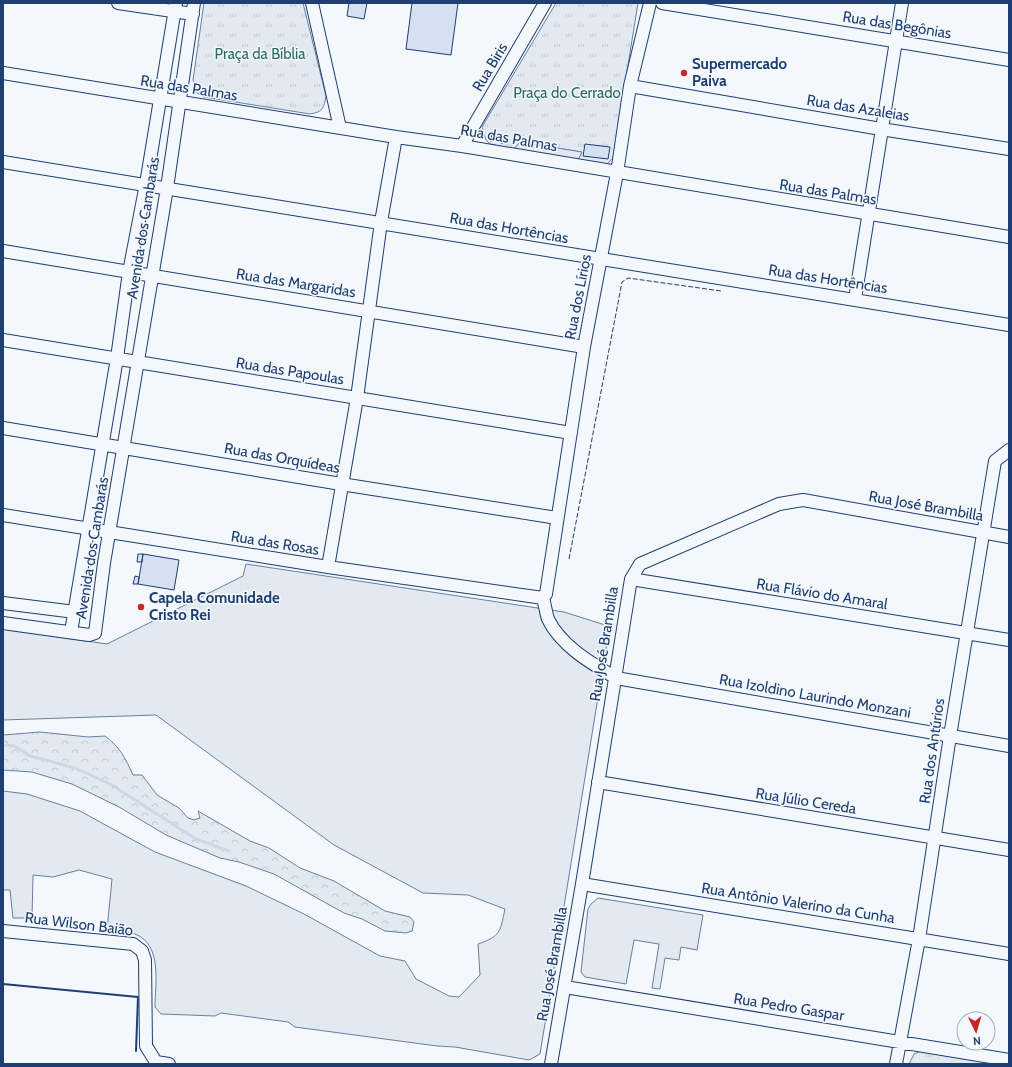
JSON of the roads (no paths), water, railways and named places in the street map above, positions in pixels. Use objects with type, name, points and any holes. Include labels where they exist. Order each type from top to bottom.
[{"type":"street","points":[[118,3],[194,8]]},
{"type":"street","points":[[312,3],[340,128]]},
{"type":"street","name":"Rua Biris","points":[[462,146],[545,3]]},
{"type":"street","name":"Rua dos Lírios","points":[[543,598],[546,594],[584,347],[617,173],[630,86],[650,3]]},
{"type":"street","name":"Rua das Begônias","points":[[662,3],[1009,60]]},
{"type":"street","points":[[855,299],[870,215],[881,129],[902,3]]},
{"type":"street","name":"Avenida dos Cambarás","points":[[175,7],[146,184],[129,272],[117,358],[71,632],[89,635],[95,633],[194,8]]},
{"type":"street","name":"Rua das Palmas","points":[[3,73],[396,137],[462,146],[1009,237]]},
{"type":"street","name":"Rua das Azaleias","points":[[630,86],[881,129],[1009,149]]},
{"type":"street","points":[[328,567],[341,484],[357,398],[381,222],[396,137]]},
{"type":"street","name":"Rua das Hortências","points":[[3,162],[381,222],[601,260],[855,299],[1009,325]]},
{"type":"street","name":"Rua das Margaridas","points":[[3,251],[584,347]]},
{"type":"street","name":"Rua das Papoulas","points":[[3,340],[571,433]]},
{"type":"street","name":"Rua das Orquídeas","points":[[3,428],[557,518]]},
{"type":"street","name":"Rua dos Antúrios","points":[[896,1064],[919,939],[966,633],[995,461],[1009,450]]},
{"type":"street","name":"Rua José Brambilla","points":[[551,1064],[616,678],[631,578],[640,564],[779,504],[803,500],[1009,537]]},
{"type":"street","name":"Rua das Rosas","points":[[3,514],[328,567],[543,598]]},
{"type":"street","name":"Rua Flávio do Amaral","points":[[631,578],[1009,640]]},
{"type":"street","points":[[543,598],[548,620],[565,642],[589,662],[616,678]]},
{"type":"street","points":[[3,602],[75,612]]},
{"type":"street","points":[[3,623],[71,632]]},
{"type":"street","name":"Rua Izoldino Laurindo Monzani","points":[[616,678],[1009,746]]},
{"type":"street","name":"Rua Júlio Cereda","points":[[598,782],[1009,850]]},
{"type":"street","name":"Rua Antônio Valerino da Cunha","points":[[582,884],[1009,954]]},
{"type":"street","name":"Rua Wilson Baião","points":[[3,931],[133,944],[142,951],[146,960],[146,1046],[149,1054],[156,1062],[169,1064]]},
{"type":"street","name":"Rua Pedro Gaspar","points":[[565,987],[901,1041],[1009,1060]]},
{"type":"waterway","points":[[3,745],[14,746],[30,756],[75,768],[110,784],[196,839],[229,851]]},
{"type":"place","name":"Supermercado Paiva","points":[[684,73]]},
{"type":"place","name":"Capela Comunidade Cristo Rei","points":[[141,607]]},
{"type":"park label","name":"Praça da Bíblia","points":[[260,54]]},
{"type":"park label","name":"Praça do Cerrado","points":[[567,93]]}]
